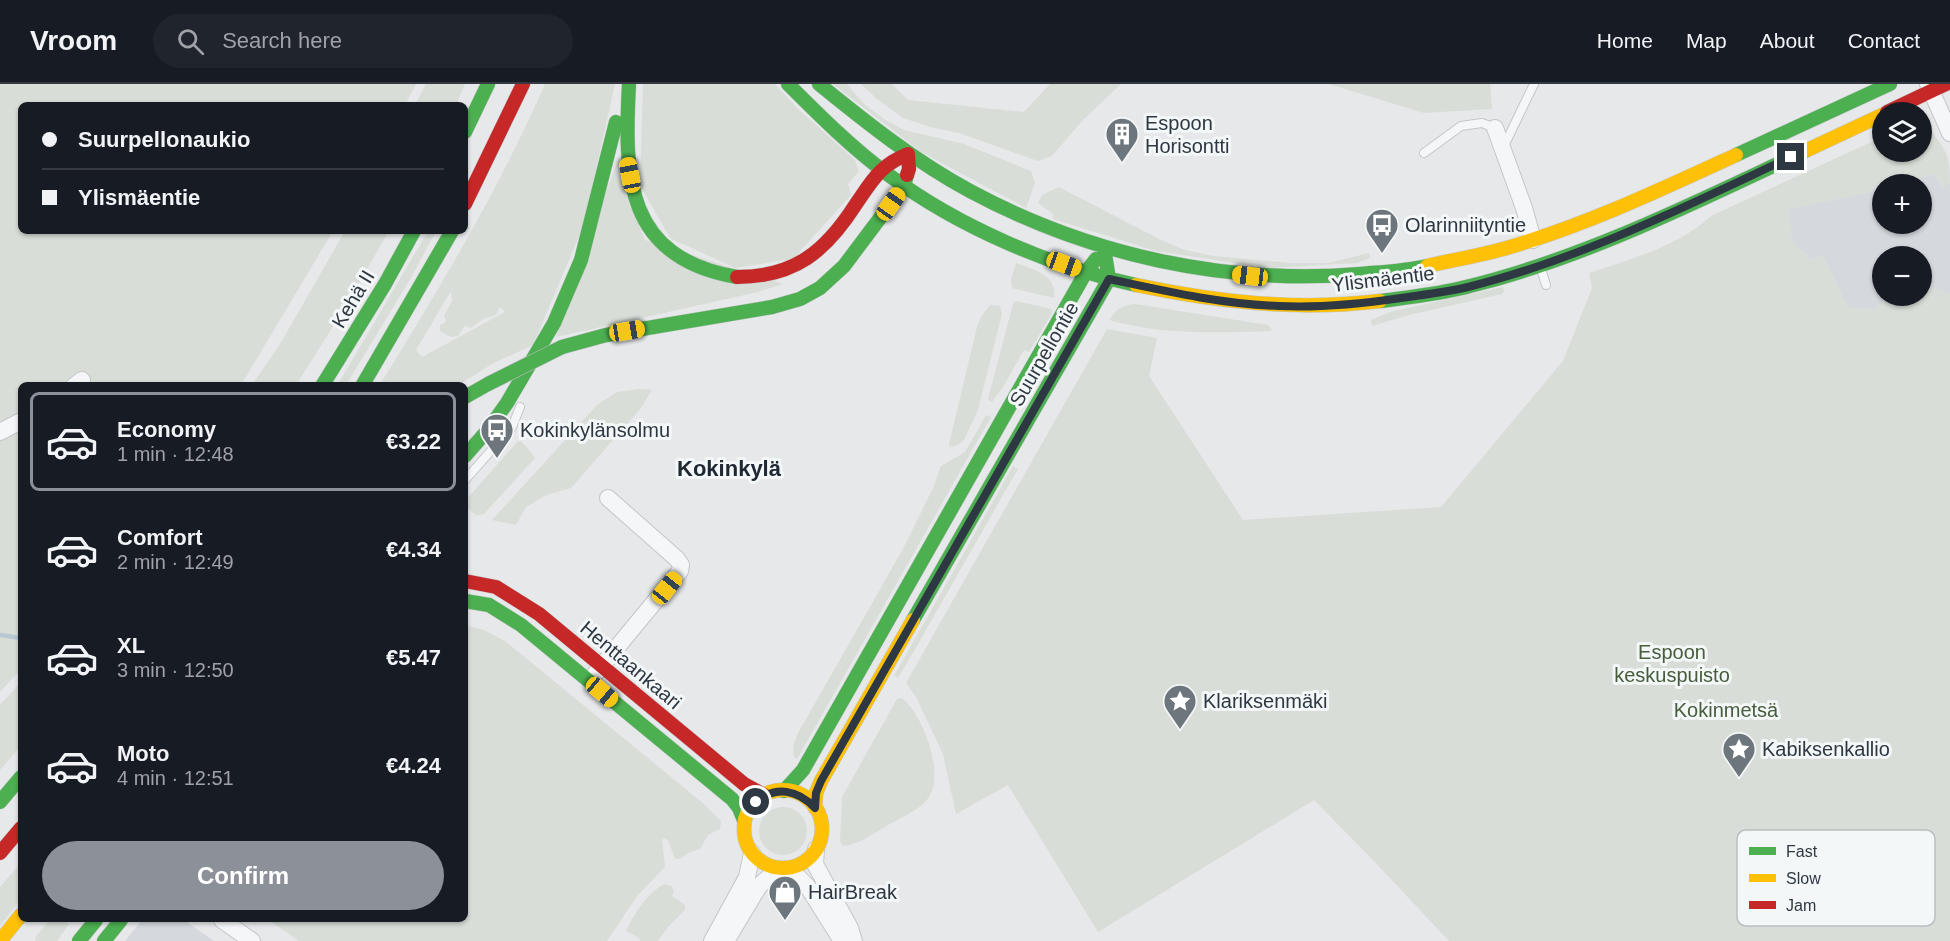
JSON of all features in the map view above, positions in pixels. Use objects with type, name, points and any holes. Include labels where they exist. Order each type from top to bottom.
[{"type":"main road","points":[[468,126],[488,84]]},
{"type":"main road","points":[[468,198],[523,84]]},
{"type":"main road","points":[[468,453],[488,431],[527,372],[554,323],[581,260],[624,84]]},
{"type":"main road","points":[[468,395],[561,347],[606,335],[772,308],[800,299],[820,288],[844,266],[904,186],[909,169],[908,154],[896,159],[881,170],[826,244],[808,259],[791,268],[756,278],[735,279],[697,269],[664,246],[650,229],[639,210],[627,162],[629,84]]},
{"type":"main road","name":"Ylismäentie","points":[[788,84],[863,156],[904,186],[964,220],[1042,256],[1109,279],[1179,294],[1280,306],[1335,306],[1368,303],[1466,288],[1634,202],[1890,84]]},
{"type":"main road","name":"Ylismäentie","points":[[819,84],[908,154],[976,196],[1054,231],[1104,248],[1206,271],[1302,278],[1348,277],[1393,272],[1486,253],[1584,250],[1872,120]]},
{"type":"main road","points":[[1906,102],[1935,87]]},
{"type":"main road","name":"Kehä II","points":[[324,382],[385,284],[412,234]]},
{"type":"main road","points":[[364,382],[450,234]]},
{"type":"main road","points":[[1104,248],[1109,279]]},
{"type":"main road","name":"Suurpellontie","points":[[784,791],[803,770],[1086,272],[1104,248]]},
{"type":"main road","name":"Suurpellontie","points":[[815,808],[816,793],[821,781],[1109,279]]},
{"type":"main road","name":"Henttaankaari","points":[[468,581],[486,583],[514,596],[539,614],[744,784],[764,795]]},
{"type":"main road","name":"Henttaankaari","points":[[468,602],[489,605],[504,613],[732,800],[739,808],[744,820]]},
{"type":"main road","points":[[0,802],[18,781]]},
{"type":"main road","points":[[784,791],[806,798],[815,808],[821,829],[816,849],[808,860],[784,869],[765,863],[752,853],[747,842],[744,820],[749,809],[764,795],[784,791]]},
{"type":"main road","points":[[2,850],[18,831]]},
{"type":"main road","points":[[2,850],[18,837]]},
{"type":"main road","points":[[0,941],[18,919]]},
{"type":"main road","points":[[79,941],[94,922]]},
{"type":"main road","points":[[104,941],[119,922]]},
{"type":"street","points":[[1935,87],[1950,133]]},
{"type":"street","points":[[1495,128],[1524,208],[1536,253]]},
{"type":"street","points":[[0,432],[18,423]]},
{"type":"street","points":[[589,682],[680,571],[681,565],[608,498]]},
{"type":"street","points":[[816,849],[815,864],[850,928],[854,941]]},
{"type":"street","points":[[712,941],[747,877],[752,853]]},
{"type":"street","points":[[726,941],[759,886],[784,869],[808,887],[842,941]]},
{"type":"street","points":[[224,922],[251,941]]},
{"type":"lane","points":[[1503,149],[1534,84]]},
{"type":"lane","points":[[1424,153],[1461,126],[1482,123],[1495,128]]},
{"type":"lane","points":[[1536,253],[1546,285]]},
{"type":"lane","points":[[468,477],[512,427],[521,403],[527,372]]},
{"type":"shaded area","points":[[1935,174],[1941,187],[1950,183],[1950,294],[1932,288],[1932,246],[1872,246],[1872,306],[1878,306],[1874,309],[1848,308],[1822,255],[1812,260],[1792,242],[1788,209],[1871,192],[1872,189],[1872,234],[1932,234],[1932,175]]},
{"type":"shaded area","points":[[140,922],[187,922],[214,941],[125,941]]},
{"type":"green space","points":[[0,84],[416,84],[407,102],[18,102],[18,234],[331,234],[243,382],[18,382],[18,672],[0,692]]},
{"type":"green space","points":[[426,84],[465,84],[457,102],[417,102]]},
{"type":"green space","points":[[545,84],[615,84],[583,227],[533,345],[494,363],[463,382],[381,382],[468,238]],"holes":[[[451,291],[452,301],[444,316],[446,322],[440,325],[440,331],[450,337],[458,336],[465,326],[471,328],[483,319],[496,315],[500,307],[505,312],[422,357],[416,350]]]},
{"type":"green space","points":[[643,84],[775,84],[797,108],[855,160],[859,171],[848,184],[851,195],[793,259],[735,268],[670,238],[640,185]]},
{"type":"green space","points":[[833,84],[847,84],[865,105],[904,130],[964,144],[1031,171],[1035,183],[1026,208],[921,152]]},
{"type":"green space","points":[[861,84],[892,84],[908,100],[1024,112],[1050,84],[1121,84],[1083,120],[1052,156],[1038,161],[959,133],[903,118]]},
{"type":"green space","points":[[1329,84],[1490,84],[1492,109],[1424,113]]},
{"type":"green space","name":"Kokinmetsä","points":[[1932,132],[1947,157],[1950,183],[1941,187],[1935,174],[1872,174],[1872,192],[1788,209],[1792,242],[1812,260],[1822,255],[1848,308],[1932,306],[1932,288],[1950,294],[1950,941],[1449,941],[1314,800],[1098,932],[1008,785],[956,814],[943,754],[916,697],[906,683],[1107,329],[1157,338],[1149,376],[1243,520],[1441,507],[1563,361],[1592,288],[1589,273],[1670,243],[1711,216],[1872,142],[1872,162],[1932,162]]},
{"type":"green space","points":[[615,167],[645,240],[783,284],[758,292],[556,337]]},
{"type":"green space","points":[[1059,187],[1185,250],[1213,256],[1291,263],[1329,263],[1369,253],[1370,258],[1357,263],[1269,268],[1156,251],[1053,219],[1053,214],[1038,203],[1042,195]]},
{"type":"green space","points":[[343,234],[387,234],[298,382],[254,382],[280,344]]},
{"type":"green space","points":[[426,234],[434,234],[412,276],[348,382],[339,382]]},
{"type":"green space","points":[[1016,263],[1048,278],[1054,290],[1054,298],[1012,288],[1011,279]]},
{"type":"green space","points":[[1503,287],[1502,294],[1409,315],[1372,326],[1371,320],[1390,312]]},
{"type":"green space","points":[[1016,301],[1051,309],[1052,313],[1029,352],[1024,350],[992,402],[988,400],[989,395],[1013,304]]},
{"type":"green space","points":[[1135,304],[1268,325],[1272,329],[1250,332],[1169,331],[1109,320],[1120,308]]},
{"type":"green space","points":[[990,305],[1000,306],[1002,314],[978,410],[964,440],[950,447],[977,327]]},
{"type":"green space","points":[[652,390],[641,408],[571,488],[546,495],[526,507],[516,525],[492,520],[597,405],[617,392]]},
{"type":"green space","points":[[986,415],[991,417],[797,759],[794,757],[793,746],[797,735],[904,547],[933,488],[941,466],[965,452]]},
{"type":"green space","points":[[518,441],[522,442],[535,458],[484,514],[476,515],[468,508],[468,498]]},
{"type":"green space","points":[[1013,466],[1018,469],[898,678],[894,676]]},
{"type":"green space","points":[[468,626],[484,630],[505,641],[704,804],[721,821],[720,829],[708,835],[700,849],[680,859],[675,859],[668,840],[664,838],[662,840],[665,867],[637,896],[607,941],[299,941],[272,922],[468,922]]},
{"type":"green space","points":[[18,685],[18,749],[0,770],[0,705]]},
{"type":"green space","points":[[902,698],[917,716],[929,743],[934,772],[934,784],[930,795],[922,805],[910,813],[865,839],[843,846],[840,841],[842,797],[897,699]]},
{"type":"green space","points":[[778,807],[788,807],[800,814],[807,826],[807,836],[800,848],[788,855],[778,855],[763,844],[759,836],[759,826],[770,811]]},
{"type":"green space","points":[[18,866],[18,902],[0,926],[0,887]]},
{"type":"green space","points":[[664,884],[671,886],[674,891],[672,896],[685,905],[685,910],[658,941],[640,941],[639,938],[626,931],[646,899]]},
{"type":"green space","points":[[48,922],[69,924],[57,941],[35,941]]},
{"type":"waterway","points":[[0,635],[18,638]]},
{"type":"traffic: fast","points":[[468,126],[488,84]]},
{"type":"traffic: fast","points":[[629,84],[628,151],[631,181],[639,208],[652,232],[672,252],[700,267],[737,277]]},
{"type":"traffic: fast","points":[[788,84],[876,166],[946,212],[1007,243],[1039,256],[1072,268],[1136,285]]},
{"type":"traffic: fast","points":[[819,84],[911,155],[950,180],[1015,213],[1062,233],[1110,248],[1159,261],[1259,275],[1360,274],[1427,266]]},
{"type":"traffic: fast","points":[[1736,155],[1890,84]]},
{"type":"traffic: fast","points":[[468,453],[507,403],[554,323],[581,260],[616,122]]},
{"type":"traffic: fast","points":[[1380,301],[1459,289],[1556,260],[1640,227],[1805,151]]},
{"type":"traffic: fast","points":[[606,335],[772,307],[800,299],[820,288],[844,266],[904,186],[907,175]]},
{"type":"traffic: fast","points":[[324,382],[385,284],[412,234]]},
{"type":"traffic: fast","points":[[364,382],[450,234]]},
{"type":"traffic: fast","points":[[913,620],[1109,279],[1104,248]]},
{"type":"traffic: fast","points":[[784,791],[803,770],[1086,272],[1096,259]]},
{"type":"traffic: fast","points":[[488,384],[562,347],[606,335]]},
{"type":"traffic: fast","points":[[468,395],[488,384]]},
{"type":"traffic: fast","points":[[468,602],[489,605],[521,625],[732,799],[744,820]]},
{"type":"traffic: fast","points":[[0,802],[18,781]]},
{"type":"traffic: fast","points":[[79,941],[94,922]]},
{"type":"traffic: fast","points":[[104,941],[119,922]]},
{"type":"traffic: slow","points":[[1805,151],[1872,120]]},
{"type":"traffic: slow","points":[[1427,266],[1503,249],[1563,230],[1736,155]]},
{"type":"traffic: slow","points":[[1136,285],[1197,296],[1257,303],[1318,305],[1380,301]]},
{"type":"traffic: slow","points":[[815,808],[816,793],[821,781],[913,620]]},
{"type":"traffic: slow","points":[[783,790],[798,793],[810,802],[819,814],[822,829],[819,844],[810,856],[798,865],[783,868],[768,865],[756,856],[747,844],[744,829],[747,814],[756,802],[768,793],[783,790]]},
{"type":"traffic: slow","points":[[0,941],[18,919]]},
{"type":"traffic: jam","points":[[468,198],[523,84]]},
{"type":"traffic: jam","points":[[1908,102],[1946,84]]},
{"type":"traffic: jam","points":[[737,277],[776,272],[807,258],[820,248],[845,221],[878,174],[890,163],[908,154],[907,175]]},
{"type":"traffic: jam","points":[[468,582],[496,587],[539,614],[744,784],[764,795]]},
{"type":"traffic: jam","points":[[0,853],[18,832]]},
{"type":"place","name":"Espoon Horisontti","points":[[1122,163]]},
{"type":"place","name":"Olarinniityntie","points":[[1382,254]]},
{"type":"place","name":"Kokinkylänsolmu","points":[[497,459]]},
{"type":"place","name":"Klariksenmäki","points":[[1180,730]]},
{"type":"place","name":"Kabiksenkallio","points":[[1739,778]]},
{"type":"place","name":"HairBreak","points":[[785,921]]},
{"type":"district","name":"Kokinkylä","points":[[729,468]]},
{"type":"route","points":[[756,802],[764,795],[784,791],[806,798],[815,808],[816,793],[821,781],[1109,279],[1179,294],[1280,306],[1335,306],[1368,303],[1466,288],[1584,250],[1791,157]]},
{"type":"park label","name":"Espoon keskuspuisto","points":[[1672,664]]}]
